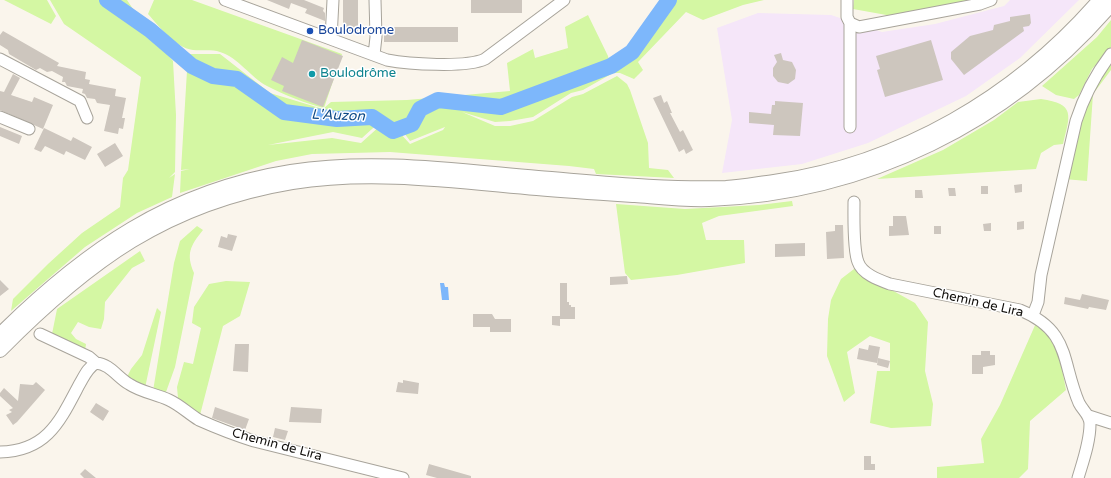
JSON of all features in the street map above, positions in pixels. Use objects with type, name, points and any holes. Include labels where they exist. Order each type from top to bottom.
[{"type":"main road","points":[[0,335],[23,312],[74,267],[113,239],[143,221],[212,191],[288,172],[329,167],[365,166],[439,169],[660,187],[728,188],[797,178],[825,172],[892,151],[929,134],[972,110],[1010,85],[1048,55],[1076,28],[1100,0]]},
{"type":"main road","points":[[0,350],[63,290],[102,259],[149,229],[181,214],[212,203],[292,182],[332,178],[437,179],[540,189],[707,199],[757,195],[855,175],[896,160],[975,121],[1025,87],[1089,30],[1111,4]]},
{"type":"street","points":[[225,0],[387,60],[404,63],[469,64],[478,62],[564,0]]},
{"type":"street","points":[[331,40],[333,0]]},
{"type":"street","points":[[374,55],[376,37],[375,0]]},
{"type":"street","points":[[847,0],[847,16],[850,23],[850,127]]},
{"type":"street","points":[[850,23],[859,27],[980,4],[991,0]]},
{"type":"street","points":[[1033,315],[1038,302],[1041,275],[1076,121],[1084,96],[1095,76],[1111,54]]},
{"type":"street","points":[[0,59],[80,101],[87,118]]},
{"type":"street","points":[[0,117],[30,128]]},
{"type":"street","name":"Chemin de Lira","points":[[854,202],[858,262],[865,271],[878,280],[890,284],[1008,307],[1033,315],[1054,334],[1062,344],[1080,403],[1089,416]]},
{"type":"street","name":"Chemin de Lira","points":[[40,334],[89,357],[96,363],[108,366],[128,384],[140,390],[170,400],[199,419],[230,433],[254,441],[403,478]]},
{"type":"street","points":[[0,452],[21,450],[44,438],[63,416],[88,370],[96,363]]},
{"type":"street","points":[[1078,478],[1087,447],[1090,425],[1089,416],[1111,424]]},
{"type":"shaded area","points":[[1010,0],[1079,0],[1020,58],[966,96],[868,143],[802,164],[722,173],[732,120],[717,28],[758,13],[831,15],[882,32],[935,24],[1004,6]]},
{"type":"green space","points":[[4,0],[47,0],[56,16],[51,24]]},
{"type":"green space","points":[[50,0],[127,0],[149,33],[173,61],[176,115],[175,172],[169,178],[175,174],[172,197],[137,213],[85,247],[11,311],[13,299],[48,264],[82,233],[120,207],[123,178],[128,170],[141,77],[64,24]]},
{"type":"green space","points":[[154,0],[192,0],[342,54],[324,108],[310,104],[267,86],[227,55],[214,51],[193,50],[180,45],[168,36],[148,14]]},
{"type":"green space","points":[[674,0],[764,0],[743,5],[703,20],[686,12],[638,62],[643,70],[634,79],[620,73],[613,73],[583,90],[571,93],[533,117],[495,122],[462,112],[495,126],[510,126],[533,121],[572,97],[583,94],[617,76],[627,84],[630,90],[648,143],[649,168],[668,170],[674,178],[596,174],[594,169],[569,166],[390,152],[312,154],[276,161],[180,193],[181,171],[190,169],[181,170],[188,54],[220,54],[270,93],[323,109],[331,102],[407,100],[510,91],[507,63],[533,49],[535,58],[568,48],[565,27],[588,15],[608,56],[611,69],[633,55]],"holes":[[[382,120],[393,128],[399,126],[410,141],[445,127],[443,130],[410,144],[398,131],[392,133],[381,125],[361,143],[332,138],[268,145],[333,132],[362,138]]]},
{"type":"green space","points":[[854,0],[970,0],[892,16],[853,9]]},
{"type":"green space","points":[[1111,20],[1111,47],[1092,69],[1079,95],[1074,99],[1056,95],[1042,86],[1097,37]]},
{"type":"green space","points":[[1111,60],[1111,70],[1093,94],[1087,181],[1064,179],[1084,106]]},
{"type":"green space","points":[[1041,99],[1060,104],[1068,112],[1068,118],[1063,144],[1054,145],[1041,153],[1036,169],[877,179],[943,150],[994,120],[1018,102]]},
{"type":"green space","points":[[792,201],[793,206],[719,216],[702,223],[706,240],[744,240],[745,263],[677,275],[631,280],[625,273],[616,204],[685,209],[759,205]]},
{"type":"green space","points":[[197,226],[203,230],[192,246],[191,250],[190,261],[194,273],[175,367],[166,392],[153,391],[174,263],[180,241]]},
{"type":"green space","points":[[140,251],[145,261],[132,268],[105,302],[104,319],[101,329],[89,327],[78,322],[71,333],[76,339],[86,344],[85,351],[52,334],[57,309]]},
{"type":"green space","points":[[854,269],[915,303],[928,322],[925,371],[933,404],[931,426],[891,428],[870,423],[877,371],[890,371],[890,343],[870,336],[847,352],[855,393],[844,402],[827,356],[828,319],[831,300],[841,279]]},
{"type":"green space","points":[[226,281],[250,282],[240,316],[223,326],[200,415],[178,398],[177,387],[184,362],[193,364],[201,328],[192,323],[194,307],[209,284]]},
{"type":"green space","points":[[157,308],[161,312],[145,388],[127,377],[131,369],[142,355]]},
{"type":"green space","points":[[1036,323],[1058,347],[1066,390],[1030,421],[1028,469],[1019,478],[937,478],[937,467],[984,463],[981,439],[1000,405]]},
{"type":"water","points":[[440,283],[444,283],[445,287],[448,287],[449,300],[442,300]]},
{"type":"building","points":[[267,0],[304,0],[324,8],[323,11],[325,13],[325,21],[305,13],[307,9],[291,3],[289,9]]},
{"type":"building","points":[[343,0],[358,0],[358,34],[343,34]]},
{"type":"building","points":[[471,0],[522,0],[522,13],[471,13]]},
{"type":"building","points":[[1030,14],[1031,23],[1029,26],[1023,27],[1024,31],[964,75],[951,59],[951,52],[970,36],[993,30],[994,25],[1010,21],[1010,17]]},
{"type":"building","points":[[384,27],[458,27],[458,42],[384,42]]},
{"type":"building","points":[[3,31],[59,63],[57,66],[86,72],[85,79],[90,80],[89,84],[116,89],[115,96],[126,98],[122,118],[125,118],[123,129],[119,128],[118,134],[104,131],[110,105],[97,103],[95,99],[87,98],[85,94],[82,93],[83,89],[67,86],[65,82],[62,82],[63,77],[52,71],[47,72],[40,68],[36,70],[9,54],[8,50],[0,45],[0,35]]},
{"type":"building","name":"Boulodrôme","points":[[302,40],[343,56],[323,107],[282,91],[284,86],[271,80],[282,57],[293,63]]},
{"type":"building","points":[[931,40],[943,80],[885,97],[877,70],[880,69],[876,56]]},
{"type":"building","points":[[781,53],[783,60],[792,62],[796,70],[795,79],[788,84],[778,82],[773,76],[773,68],[777,62],[774,55]]},
{"type":"building","points":[[13,74],[20,78],[11,95],[32,102],[34,97],[53,105],[43,129],[0,110],[0,91],[4,92]]},
{"type":"building","points":[[661,95],[664,103],[667,101],[672,113],[670,113],[680,132],[683,130],[693,150],[686,154],[684,149],[679,152],[653,98]]},
{"type":"building","points":[[775,101],[803,103],[800,136],[773,135],[774,125],[749,123],[749,112],[771,114],[772,105],[775,105]]},
{"type":"building","points":[[0,127],[22,136],[19,144],[0,136]]},
{"type":"building","points":[[44,128],[71,141],[73,137],[92,147],[85,160],[66,151],[64,155],[45,146],[41,152],[34,149]]},
{"type":"building","points":[[115,143],[123,156],[105,167],[97,154]]},
{"type":"building","points":[[1022,184],[1022,192],[1015,193],[1014,185]]},
{"type":"building","points":[[981,186],[988,186],[988,194],[981,194]]},
{"type":"building","points":[[948,188],[955,188],[956,196],[949,196]]},
{"type":"building","points":[[915,190],[922,190],[923,198],[915,198]]},
{"type":"building","points":[[893,216],[906,216],[909,235],[889,236],[889,226],[893,226]]},
{"type":"building","points":[[1024,221],[1024,229],[1017,230],[1017,222]]},
{"type":"building","points":[[991,223],[991,231],[984,231],[983,224]]},
{"type":"building","points":[[835,225],[843,225],[844,258],[827,259],[826,232],[835,231]]},
{"type":"building","points":[[934,226],[941,226],[941,234],[934,234]]},
{"type":"building","points":[[228,234],[237,236],[232,251],[218,247],[221,236],[227,238]]},
{"type":"building","points":[[805,243],[805,256],[775,257],[775,244]]},
{"type":"building","points":[[627,276],[628,284],[610,285],[610,277]]},
{"type":"building","points":[[0,280],[9,289],[0,296]]},
{"type":"building","points":[[560,283],[567,283],[567,302],[569,302],[571,307],[575,307],[575,319],[560,319],[560,326],[552,325],[552,316],[560,316]]},
{"type":"building","points":[[1082,294],[1109,300],[1106,310],[1089,307],[1088,309],[1064,304],[1065,297],[1080,300]]},
{"type":"building","points":[[473,314],[492,314],[495,319],[511,319],[511,332],[490,332],[490,327],[473,327]]},
{"type":"building","points":[[235,344],[249,344],[248,372],[233,371]]},
{"type":"building","points":[[869,345],[880,347],[877,363],[857,359],[859,348],[868,350]]},
{"type":"building","points":[[981,351],[990,351],[990,355],[995,355],[995,365],[983,367],[983,374],[972,374],[972,355],[981,355]]},
{"type":"building","points":[[878,358],[890,361],[888,368],[877,365]]},
{"type":"building","points":[[403,380],[419,383],[418,394],[396,392],[398,382],[403,383]]},
{"type":"building","points":[[36,382],[45,390],[13,425],[6,415],[12,412],[9,410],[13,408],[0,396],[0,393],[4,388],[18,401],[20,384],[33,385]]},
{"type":"building","points":[[96,403],[109,411],[103,421],[90,412]]},
{"type":"building","points":[[215,407],[249,419],[245,430],[212,418]]},
{"type":"building","points":[[291,407],[322,409],[321,423],[289,422]]},
{"type":"building","points":[[275,428],[288,431],[285,440],[273,437]]},
{"type":"building","points":[[864,456],[871,456],[871,464],[875,464],[875,470],[864,470]]},
{"type":"building","points":[[429,464],[471,476],[471,478],[437,478],[426,475]]},
{"type":"building","points":[[85,469],[96,478],[84,478],[80,474]]},
{"type":"waterway","name":"L'Auzon","points":[[107,0],[150,30],[192,66],[213,76],[237,79],[284,112],[337,119],[372,117],[393,131],[412,124],[420,109],[438,100],[501,107],[611,66],[632,52],[669,0]]},
{"type":"place","name":"Boulodrome","points":[[310,31]]},
{"type":"place","name":"Boulodrôme","points":[[312,74]]}]
